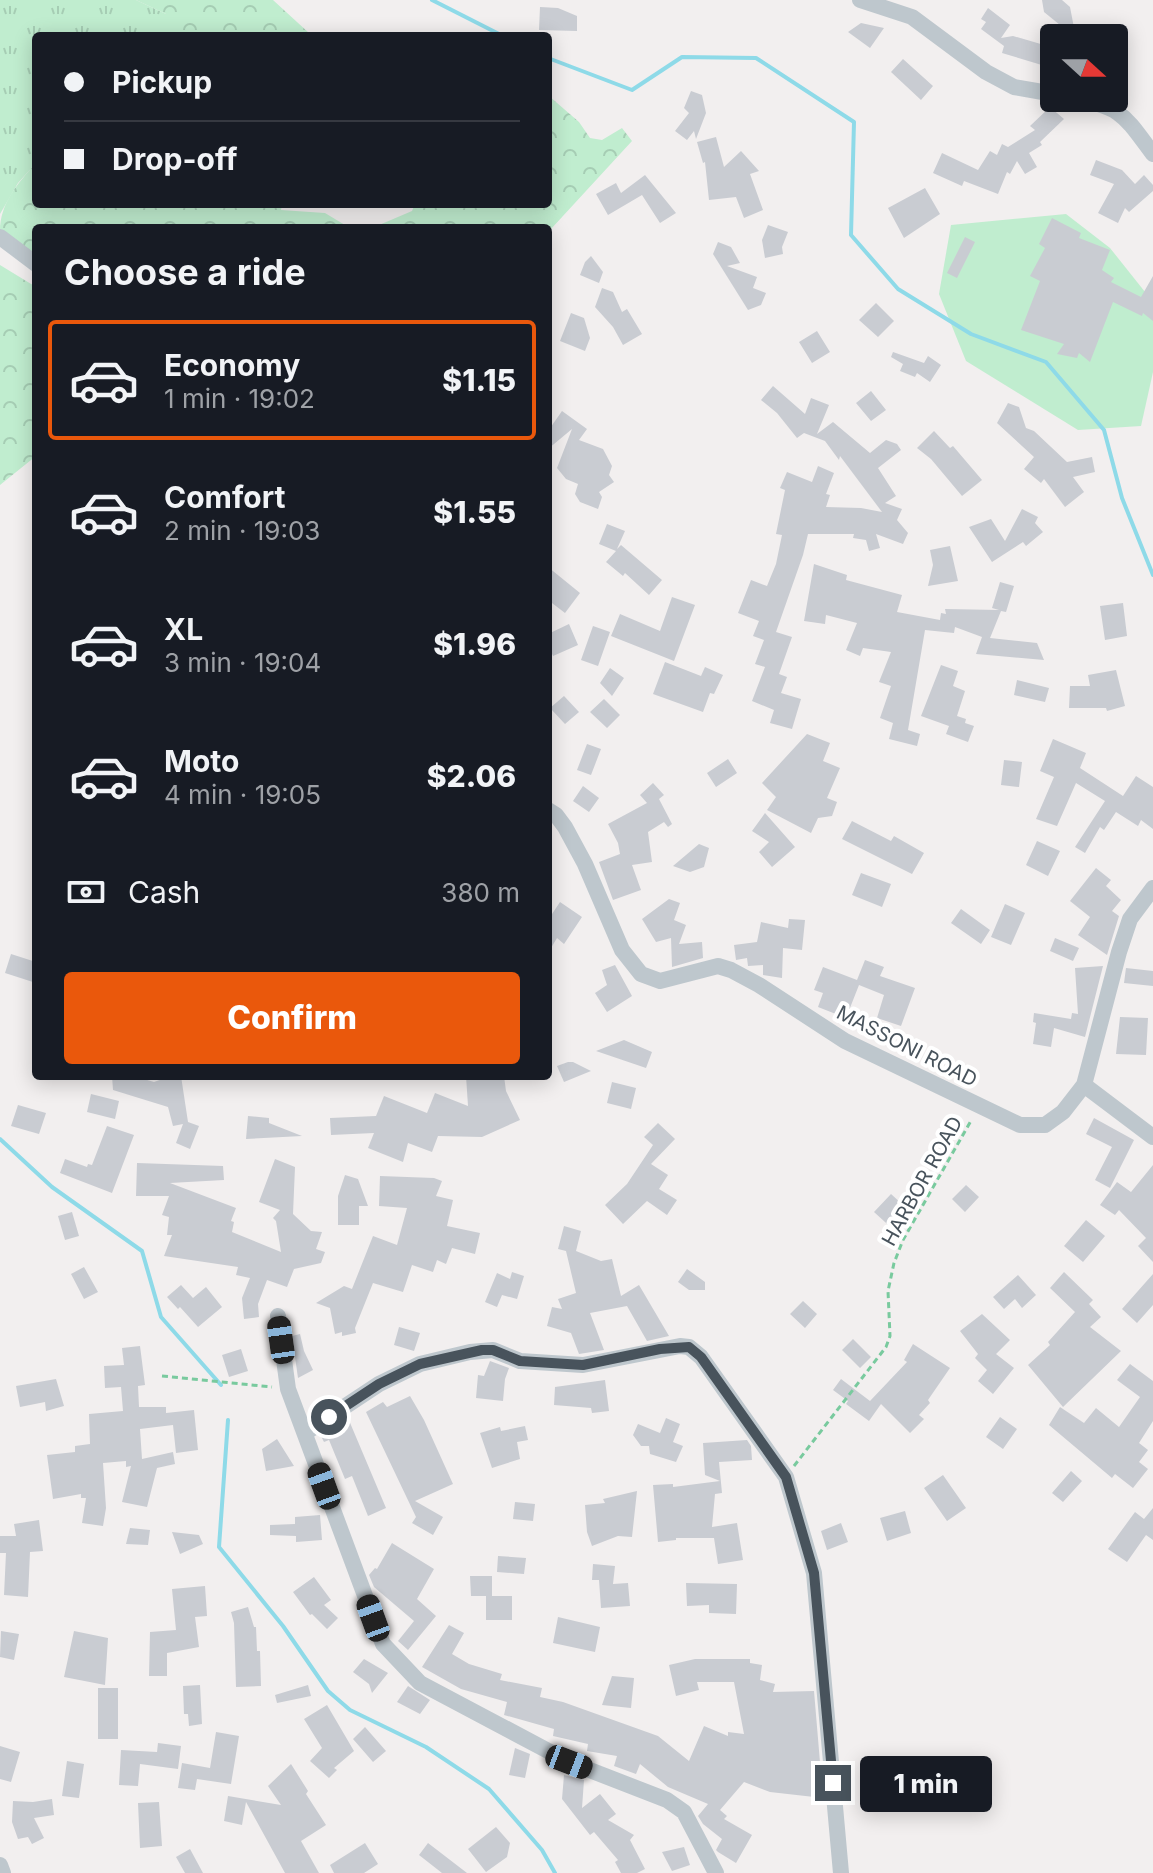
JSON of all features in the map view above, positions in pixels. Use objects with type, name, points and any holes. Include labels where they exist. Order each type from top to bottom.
[{"type":"street","points":[[860,0],[912,17],[986,72],[1014,87],[1040,92]]},
{"type":"street","points":[[1118,112],[1153,154]]},
{"type":"street","points":[[0,237],[32,261]]},
{"type":"street","name":"MASSONI ROAD","points":[[552,814],[565,827],[585,864],[622,950],[641,974],[660,981],[718,966],[731,970],[845,1041],[1020,1125],[1045,1125],[1063,1112],[1084,1085],[1130,919],[1153,888]]},
{"type":"street","points":[[1084,1085],[1153,1137]]},
{"type":"street","points":[[278,1316],[288,1389],[383,1644],[420,1683],[569,1762],[667,1800],[684,1812],[716,1873]]},
{"type":"street","points":[[305,1433],[392,1377],[420,1364],[470,1352],[493,1350],[520,1361],[583,1365],[660,1349],[689,1347],[701,1357],[786,1477],[814,1573],[841,1873]]},
{"type":"street","points":[[0,1865],[3,1873]]},
{"type":"path","name":"HARBOR ROAD","points":[[786,1477],[886,1347],[890,1336],[888,1291],[894,1263],[903,1240],[957,1150],[979,1105]]},
{"type":"path","points":[[162,1376],[288,1389]]},
{"type":"green space","points":[[0,0],[136,0],[166,14],[166,32],[32,32],[32,167],[18,183],[0,214]]},
{"type":"green space","points":[[136,0],[273,0],[308,32],[166,32],[166,14]]},
{"type":"green space","points":[[552,99],[579,122],[590,138],[602,140],[622,128],[632,141],[552,228],[552,224],[381,224],[413,208],[552,208]]},
{"type":"green space","points":[[32,168],[32,208],[281,208],[325,213],[343,224],[32,224],[32,263],[0,231],[3,211]]},
{"type":"green space","points":[[1066,214],[1110,248],[1153,302],[1153,372],[1141,426],[1078,430],[966,361],[939,294],[951,225]]},
{"type":"green space","points":[[0,265],[32,285],[32,459],[0,485]]},
{"type":"building","points":[[1042,0],[1062,0],[1070,7],[1073,24],[1059,24],[1044,12]]},
{"type":"building","points":[[540,7],[558,8],[577,16],[577,31],[539,30]]},
{"type":"building","points":[[988,8],[1010,25],[1001,38],[1013,36],[1040,44],[1040,64],[1002,53],[1004,46],[981,29],[986,22],[981,19]]},
{"type":"building","points":[[861,23],[884,28],[870,48],[848,32]]},
{"type":"building","points":[[903,59],[933,86],[921,100],[891,72]]},
{"type":"building","points":[[691,91],[702,95],[706,113],[696,139],[694,131],[687,140],[675,131],[689,113],[684,108]]},
{"type":"building","points":[[1045,112],[1056,112],[1064,119],[1040,142],[1042,145],[1029,153],[1037,167],[1025,174],[1017,161],[1010,174],[1007,172],[998,194],[964,181],[962,186],[933,173],[942,153],[978,170],[990,151],[997,155],[1002,144],[1008,147],[1035,130],[1030,126]]},
{"type":"building","points":[[716,137],[724,167],[741,151],[759,171],[750,174],[763,210],[744,218],[736,197],[709,200],[705,162],[697,142]]},
{"type":"building","points":[[1096,160],[1122,170],[1135,184],[1144,175],[1153,185],[1153,191],[1129,212],[1125,208],[1118,223],[1098,213],[1114,184],[1090,175]]},
{"type":"building","points":[[645,175],[676,213],[660,223],[642,195],[608,215],[596,194],[616,183],[621,193]]},
{"type":"building","points":[[925,188],[940,214],[904,238],[888,208]]},
{"type":"building","points":[[1052,218],[1081,233],[1079,238],[1110,250],[1102,270],[1114,278],[1111,282],[1141,297],[1153,276],[1153,321],[1143,313],[1142,316],[1113,302],[1090,362],[1079,353],[1077,358],[1057,354],[1064,344],[1021,330],[1040,281],[1030,276],[1045,248],[1039,244]]},
{"type":"building","points":[[768,225],[788,232],[782,247],[783,254],[765,258],[762,240]]},
{"type":"building","points":[[965,237],[975,242],[957,278],[947,273]]},
{"type":"building","points":[[718,242],[731,247],[740,263],[727,266],[757,277],[753,288],[766,293],[761,305],[748,310],[713,254]]},
{"type":"building","points":[[591,256],[603,272],[599,283],[580,275]]},
{"type":"building","points":[[602,288],[613,292],[622,312],[627,309],[642,334],[623,345],[613,327],[595,307]]},
{"type":"building","points":[[876,303],[894,321],[878,337],[859,320]]},
{"type":"building","points":[[571,313],[584,318],[590,338],[585,351],[560,341]]},
{"type":"building","points":[[817,331],[830,352],[812,363],[799,342]]},
{"type":"building","points":[[893,352],[924,363],[928,356],[941,365],[930,382],[917,373],[915,377],[900,371],[903,364],[891,357]]},
{"type":"building","points":[[773,386],[805,414],[811,398],[829,405],[817,434],[833,422],[870,453],[886,440],[897,444],[901,450],[878,468],[896,496],[885,503],[902,509],[897,520],[908,533],[903,544],[876,534],[880,548],[869,551],[866,540],[853,538],[854,534],[808,534],[776,632],[792,637],[779,674],[787,677],[781,693],[801,699],[792,729],[770,723],[774,710],[752,701],[765,667],[755,664],[764,640],[753,636],[759,621],[738,613],[751,580],[767,586],[776,564],[782,535],[776,534],[785,490],[780,488],[787,472],[812,482],[818,466],[834,473],[826,494],[830,495],[826,507],[882,512],[825,441],[804,433],[797,438],[777,413],[761,400]]},
{"type":"building","points":[[871,391],[886,410],[871,421],[856,403]]},
{"type":"building","points":[[1008,403],[1019,407],[1026,428],[1034,431],[1067,462],[1092,457],[1095,472],[1073,477],[1084,492],[1065,507],[1044,479],[1041,483],[1024,469],[1034,457],[997,423]]},
{"type":"building","points":[[562,411],[587,429],[579,440],[603,449],[612,466],[609,475],[614,482],[599,492],[602,497],[598,509],[580,502],[575,494],[578,484],[566,479],[557,468],[572,429],[552,446],[552,425]]},
{"type":"building","points":[[934,431],[950,448],[953,446],[982,480],[962,496],[931,459],[917,448]]},
{"type":"building","points":[[1022,509],[1038,517],[1035,523],[1043,532],[1026,546],[1023,542],[992,562],[969,527],[991,519],[1005,541]]},
{"type":"building","points":[[607,524],[625,531],[617,549],[621,545],[662,580],[649,595],[625,573],[623,576],[606,562],[616,551],[599,544]]},
{"type":"building","points":[[950,546],[958,581],[928,586],[933,565],[930,550]]},
{"type":"building","points":[[814,564],[847,575],[846,580],[902,595],[897,612],[940,620],[941,613],[946,614],[945,609],[999,610],[992,608],[1000,582],[1014,586],[1006,612],[1001,611],[990,638],[1037,643],[1044,660],[976,654],[982,637],[955,627],[954,633],[925,630],[908,730],[920,734],[917,746],[889,739],[893,723],[880,718],[891,686],[879,682],[891,652],[863,648],[860,656],[846,650],[857,623],[826,615],[825,624],[804,621]]},
{"type":"building","points":[[552,570],[580,593],[565,613],[552,603]]},
{"type":"building","points":[[672,597],[695,605],[674,661],[611,636],[620,614],[660,631]]},
{"type":"building","points":[[1123,603],[1127,636],[1105,640],[1100,606]]},
{"type":"building","points":[[569,624],[578,645],[553,656],[552,632]]},
{"type":"building","points":[[593,626],[610,632],[598,666],[581,660]]},
{"type":"building","points":[[665,662],[701,676],[705,667],[723,675],[714,694],[710,693],[703,712],[653,694]]},
{"type":"building","points":[[941,665],[958,671],[953,686],[965,691],[957,716],[974,726],[968,742],[946,734],[949,726],[921,716]]},
{"type":"building","points":[[610,668],[624,678],[612,696],[600,683]]},
{"type":"building","points":[[1116,670],[1125,706],[1107,711],[1106,708],[1069,708],[1070,686],[1090,686],[1088,675]]},
{"type":"building","points":[[1017,680],[1049,688],[1045,702],[1014,695]]},
{"type":"building","points":[[564,696],[579,712],[565,724],[552,706]]},
{"type":"building","points":[[604,699],[620,715],[607,728],[590,712]]},
{"type":"building","points":[[807,734],[830,743],[823,761],[840,768],[827,798],[837,802],[832,816],[818,818],[811,833],[767,810],[776,797],[762,783]]},
{"type":"building","points":[[1053,739],[1086,753],[1080,768],[1123,796],[1136,776],[1153,787],[1153,829],[1141,820],[1138,826],[1116,812],[1104,830],[1100,827],[1085,853],[1075,847],[1105,801],[1076,783],[1057,826],[1036,819],[1054,777],[1040,771]]},
{"type":"building","points":[[587,744],[601,749],[591,775],[577,770]]},
{"type":"building","points":[[728,759],[737,773],[716,787],[707,773]]},
{"type":"building","points":[[1004,760],[1022,762],[1019,787],[1001,785]]},
{"type":"building","points":[[653,783],[664,795],[659,799],[672,824],[668,827],[664,822],[648,832],[652,862],[632,865],[641,890],[613,900],[599,862],[620,854],[608,824],[647,803],[640,795]]},
{"type":"building","points":[[583,786],[599,798],[589,812],[573,801]]},
{"type":"building","points":[[765,813],[795,847],[772,867],[759,852],[769,842],[752,831]]},
{"type":"building","points":[[852,821],[891,841],[894,836],[924,853],[912,874],[842,839]]},
{"type":"building","points":[[1037,841],[1060,851],[1048,876],[1026,865]]},
{"type":"building","points":[[699,844],[709,848],[704,867],[690,872],[673,866]]},
{"type":"building","points":[[1096,868],[1111,880],[1106,886],[1121,900],[1112,911],[1119,916],[1107,955],[1078,935],[1090,917],[1070,901]]},
{"type":"building","points":[[861,873],[891,884],[882,907],[852,895]]},
{"type":"building","points":[[669,899],[680,903],[674,920],[686,925],[679,944],[702,942],[703,958],[672,967],[671,938],[656,942],[642,919]]},
{"type":"building","points":[[560,902],[582,917],[564,944],[557,938],[552,946],[552,914]]},
{"type":"building","points":[[1005,904],[1025,913],[1011,945],[991,937]]},
{"type":"building","points":[[961,909],[990,930],[981,944],[951,923]]},
{"type":"building","points":[[789,919],[805,920],[802,950],[783,948],[782,978],[763,975],[763,965],[748,966],[747,958],[736,960],[734,945],[757,942],[761,922],[788,928]]},
{"type":"building","points":[[1055,938],[1079,948],[1073,961],[1050,951]]},
{"type":"building","points":[[11,954],[32,961],[32,982],[5,973]]},
{"type":"building","points":[[865,960],[884,967],[880,976],[915,988],[901,1026],[877,1018],[884,995],[859,985],[846,1018],[818,1007],[823,993],[814,990],[823,967],[857,980]]},
{"type":"building","points":[[615,965],[632,996],[607,1012],[595,993],[607,985],[602,970]]},
{"type":"building","points":[[1103,966],[1085,1037],[1054,1028],[1051,1047],[1033,1044],[1034,1013],[1071,1019],[1072,1013],[1078,1014],[1075,968]]},
{"type":"building","points":[[1126,968],[1153,971],[1153,986],[1124,983]]},
{"type":"building","points":[[1120,1017],[1148,1018],[1146,1055],[1116,1054]]},
{"type":"building","points":[[624,1040],[652,1052],[646,1068],[596,1051]]},
{"type":"building","points":[[568,1062],[591,1071],[564,1082],[557,1066]]},
{"type":"building","points":[[112,1080],[182,1080],[188,1122],[199,1126],[190,1149],[176,1143],[183,1124],[173,1126],[168,1107],[113,1090]]},
{"type":"building","points":[[466,1080],[505,1080],[506,1091],[520,1120],[482,1137],[438,1136],[432,1152],[408,1143],[403,1162],[368,1148],[374,1133],[331,1135],[330,1118],[376,1116],[384,1096],[427,1113],[435,1093],[468,1106]]},
{"type":"building","points":[[612,1082],[636,1088],[631,1109],[607,1103]]},
{"type":"building","points":[[91,1094],[119,1101],[115,1119],[87,1112]]},
{"type":"building","points":[[18,1105],[46,1113],[39,1134],[11,1126]]},
{"type":"building","points":[[248,1116],[269,1118],[269,1123],[302,1136],[246,1139]]},
{"type":"building","points":[[1094,1118],[1134,1140],[1110,1188],[1095,1180],[1112,1147],[1086,1134]]},
{"type":"building","points":[[658,1123],[675,1139],[651,1164],[668,1175],[659,1189],[677,1200],[667,1215],[647,1201],[623,1224],[605,1205],[627,1184],[653,1145],[644,1137]]},
{"type":"building","points":[[107,1126],[134,1135],[112,1193],[60,1173],[65,1159],[87,1167],[88,1164],[92,1165]]},
{"type":"building","points":[[275,1159],[295,1167],[293,1214],[311,1231],[322,1232],[316,1249],[325,1252],[321,1263],[294,1269],[287,1287],[267,1280],[258,1304],[259,1317],[244,1319],[242,1298],[250,1278],[236,1275],[238,1267],[164,1256],[172,1235],[167,1235],[169,1217],[162,1215],[169,1196],[136,1196],[137,1163],[223,1166],[224,1180],[170,1183],[236,1208],[231,1221],[234,1222],[232,1232],[281,1252],[273,1218],[280,1210],[259,1202]]},
{"type":"building","points":[[1153,1165],[1153,1262],[1138,1246],[1146,1238],[1119,1210],[1115,1215],[1100,1205],[1117,1182],[1131,1192]]},
{"type":"building","points":[[345,1175],[358,1179],[368,1206],[359,1206],[359,1225],[338,1225],[338,1196]]},
{"type":"building","points":[[380,1176],[442,1181],[436,1196],[453,1200],[447,1226],[480,1233],[475,1254],[452,1248],[446,1264],[437,1260],[433,1272],[412,1265],[403,1292],[373,1283],[355,1328],[356,1333],[342,1336],[342,1332],[335,1334],[330,1308],[316,1303],[344,1286],[352,1289],[373,1236],[397,1245],[407,1208],[379,1206]]},
{"type":"building","points":[[966,1185],[979,1197],[965,1212],[952,1199]]},
{"type":"building","points":[[891,1194],[913,1214],[896,1232],[874,1212]]},
{"type":"building","points":[[72,1212],[79,1236],[65,1240],[58,1216]]},
{"type":"building","points":[[1086,1220],[1105,1236],[1083,1262],[1064,1246]]},
{"type":"building","points":[[564,1226],[581,1231],[576,1251],[601,1261],[612,1259],[621,1296],[639,1285],[669,1336],[647,1341],[627,1306],[590,1313],[604,1350],[579,1354],[571,1333],[547,1326],[552,1307],[562,1309],[558,1299],[576,1293],[566,1251],[558,1249]]},
{"type":"building","points":[[84,1267],[98,1292],[84,1299],[71,1274]]},
{"type":"building","points":[[687,1269],[705,1282],[705,1290],[689,1290],[678,1282]]},
{"type":"building","points":[[512,1272],[524,1276],[517,1299],[502,1295],[497,1307],[485,1302],[497,1273],[510,1279]]},
{"type":"building","points":[[1064,1272],[1093,1300],[1089,1304],[1101,1317],[1090,1327],[1121,1351],[1063,1407],[1028,1365],[1050,1345],[1048,1342],[1075,1312],[1050,1288]]},
{"type":"building","points":[[1153,1274],[1153,1305],[1137,1323],[1122,1309]]},
{"type":"building","points":[[1018,1275],[1036,1295],[1022,1308],[1015,1299],[1004,1309],[993,1297]]},
{"type":"building","points":[[181,1285],[193,1298],[206,1287],[222,1307],[198,1327],[167,1297]]},
{"type":"building","points":[[803,1301],[817,1314],[805,1328],[790,1314]]},
{"type":"building","points":[[982,1314],[1010,1340],[996,1354],[1014,1368],[993,1394],[978,1381],[987,1370],[975,1358],[978,1354],[960,1331]]},
{"type":"building","points":[[399,1327],[420,1333],[414,1351],[394,1345]]},
{"type":"building","points":[[300,1334],[313,1370],[298,1378],[292,1336]]},
{"type":"building","points":[[853,1339],[871,1357],[860,1368],[842,1350]]},
{"type":"building","points":[[913,1344],[950,1368],[928,1400],[930,1403],[919,1415],[924,1419],[910,1433],[881,1404],[869,1421],[833,1390],[841,1379],[870,1401],[907,1362],[904,1360]]},
{"type":"building","points":[[140,1346],[145,1385],[138,1386],[139,1407],[166,1407],[166,1413],[194,1410],[198,1450],[176,1453],[173,1425],[140,1429],[142,1459],[173,1452],[175,1464],[157,1468],[147,1507],[122,1502],[131,1466],[126,1467],[126,1461],[103,1463],[106,1508],[103,1526],[82,1523],[86,1498],[81,1498],[81,1494],[53,1499],[47,1455],[75,1452],[75,1446],[90,1444],[89,1414],[123,1411],[121,1387],[105,1388],[104,1366],[124,1365],[122,1348]]},
{"type":"building","points":[[241,1349],[248,1371],[229,1377],[222,1355]]},
{"type":"building","points":[[490,1361],[509,1368],[503,1401],[476,1398],[478,1375],[484,1376]]},
{"type":"building","points":[[1130,1364],[1153,1381],[1153,1421],[1139,1443],[1148,1450],[1139,1462],[1148,1469],[1133,1488],[1115,1474],[1112,1478],[1049,1425],[1060,1407],[1084,1423],[1096,1408],[1119,1427],[1140,1397],[1117,1380]]},
{"type":"building","points":[[56,1379],[64,1406],[46,1411],[45,1402],[20,1407],[16,1386]]},
{"type":"building","points":[[605,1380],[609,1411],[592,1413],[591,1408],[554,1405],[555,1387]]},
{"type":"building","points":[[410,1396],[453,1484],[415,1501],[443,1517],[433,1535],[412,1523],[416,1517],[366,1412],[383,1402],[387,1407]]},
{"type":"building","points":[[1000,1417],[1017,1429],[1003,1449],[986,1437]]},
{"type":"building","points":[[348,1418],[386,1508],[368,1516],[352,1476],[345,1479],[329,1440],[324,1442],[321,1436]]},
{"type":"building","points":[[666,1418],[680,1424],[673,1442],[683,1446],[676,1462],[650,1454],[649,1446],[641,1446],[633,1435],[638,1424],[660,1433]]},
{"type":"building","points":[[525,1426],[528,1440],[517,1442],[520,1459],[492,1468],[480,1433],[500,1427],[501,1431]]},
{"type":"building","points":[[277,1439],[294,1466],[266,1471],[262,1449]]},
{"type":"building","points":[[747,1440],[751,1446],[752,1460],[719,1462],[722,1493],[715,1494],[712,1527],[737,1523],[743,1560],[718,1564],[714,1538],[676,1538],[658,1542],[653,1485],[673,1484],[673,1487],[720,1481],[705,1475],[703,1443]]},
{"type":"building","points":[[1071,1471],[1082,1481],[1063,1502],[1052,1493]]},
{"type":"building","points":[[943,1475],[966,1508],[947,1521],[924,1488]]},
{"type":"building","points":[[637,1491],[632,1537],[618,1536],[592,1546],[587,1532],[585,1505],[605,1503],[603,1499]]},
{"type":"building","points":[[515,1502],[535,1504],[533,1521],[513,1519]]},
{"type":"building","points":[[1153,1508],[1153,1540],[1146,1535],[1127,1562],[1108,1549],[1135,1512],[1144,1519]]},
{"type":"building","points":[[905,1511],[911,1533],[887,1541],[880,1518]]},
{"type":"building","points":[[320,1515],[322,1540],[296,1542],[296,1536],[270,1535],[270,1525],[295,1524],[295,1517]]},
{"type":"building","points":[[39,1520],[43,1551],[30,1552],[28,1597],[4,1595],[6,1553],[0,1553],[0,1536],[16,1536],[14,1524]]},
{"type":"building","points":[[841,1523],[848,1542],[827,1550],[821,1531]]},
{"type":"building","points":[[130,1528],[150,1530],[148,1545],[126,1544]]},
{"type":"building","points":[[172,1532],[199,1535],[203,1544],[180,1554]]},
{"type":"building","points":[[392,1543],[434,1569],[417,1599],[436,1616],[408,1650],[398,1641],[414,1621],[374,1587],[369,1575],[377,1569]]},
{"type":"building","points":[[498,1556],[526,1558],[524,1574],[497,1572]]},
{"type":"building","points":[[593,1564],[615,1566],[613,1584],[628,1583],[630,1606],[601,1608],[599,1580],[592,1580]]},
{"type":"building","points":[[470,1576],[492,1576],[492,1596],[512,1596],[512,1620],[486,1620],[486,1596],[471,1596]]},
{"type":"building","points":[[314,1577],[331,1600],[324,1605],[338,1618],[327,1629],[310,1615],[293,1592]]},
{"type":"building","points":[[686,1583],[737,1584],[736,1614],[709,1613],[709,1605],[687,1606]]},
{"type":"building","points":[[205,1586],[207,1616],[195,1617],[199,1647],[167,1653],[167,1676],[149,1676],[150,1632],[176,1630],[172,1589]]},
{"type":"building","points":[[248,1607],[256,1627],[257,1651],[260,1651],[261,1686],[236,1687],[231,1612]]},
{"type":"building","points":[[558,1617],[600,1627],[595,1652],[553,1643]]},
{"type":"building","points":[[449,1625],[464,1633],[452,1654],[469,1664],[502,1674],[500,1680],[542,1688],[540,1697],[563,1702],[658,1736],[689,1761],[704,1726],[728,1736],[728,1732],[744,1734],[734,1682],[697,1682],[699,1690],[676,1696],[669,1665],[695,1659],[750,1659],[750,1663],[762,1665],[760,1680],[775,1684],[773,1692],[814,1691],[823,1798],[770,1792],[744,1782],[720,1810],[727,1816],[724,1819],[752,1835],[736,1863],[716,1850],[722,1839],[698,1816],[708,1804],[668,1787],[640,1764],[636,1774],[614,1766],[617,1756],[587,1751],[588,1744],[553,1736],[554,1729],[504,1715],[507,1702],[461,1689],[422,1667]]},
{"type":"building","points":[[1,1631],[19,1634],[14,1660],[0,1657]]},
{"type":"building","points":[[74,1631],[108,1638],[105,1685],[64,1677]]},
{"type":"building","points":[[364,1659],[388,1673],[372,1693],[369,1684],[353,1672]]},
{"type":"building","points":[[612,1676],[634,1678],[631,1708],[602,1705]]},
{"type":"building","points":[[200,1685],[202,1724],[189,1726],[188,1714],[184,1714],[183,1686]]},
{"type":"building","points":[[308,1685],[311,1696],[277,1703],[275,1695]]},
{"type":"building","points":[[408,1686],[430,1700],[420,1714],[397,1702]]},
{"type":"building","points":[[98,1688],[118,1688],[118,1739],[98,1739]]},
{"type":"building","points":[[327,1705],[354,1751],[334,1768],[337,1770],[329,1778],[310,1761],[322,1748],[304,1719]]},
{"type":"building","points":[[365,1727],[386,1751],[373,1762],[353,1739]]},
{"type":"building","points":[[216,1732],[239,1736],[231,1784],[197,1779],[195,1790],[178,1788],[182,1763],[210,1768]]},
{"type":"building","points":[[158,1743],[181,1746],[178,1769],[140,1764],[138,1786],[119,1785],[121,1750],[157,1752]]},
{"type":"building","points":[[0,1746],[20,1752],[11,1782],[0,1779]]},
{"type":"building","points":[[515,1748],[530,1754],[525,1778],[509,1775]]},
{"type":"building","points":[[67,1761],[84,1764],[79,1798],[62,1796]]},
{"type":"building","points":[[291,1764],[326,1825],[301,1841],[319,1873],[285,1873],[246,1802],[242,1825],[224,1821],[228,1796],[281,1805],[268,1786]]},
{"type":"building","points":[[564,1775],[584,1780],[582,1808],[600,1794],[616,1814],[608,1820],[634,1835],[630,1840],[645,1869],[637,1873],[621,1873],[615,1862],[618,1860],[594,1832],[590,1835],[562,1799]]},
{"type":"building","points":[[52,1799],[54,1815],[34,1818],[44,1838],[32,1844],[28,1837],[18,1839],[12,1822],[13,1801]]},
{"type":"building","points":[[159,1802],[162,1846],[140,1848],[138,1803]]},
{"type":"building","points":[[496,1827],[510,1843],[507,1857],[486,1872],[468,1849]]},
{"type":"building","points":[[365,1843],[378,1864],[364,1873],[334,1873],[330,1865]]},
{"type":"building","points":[[428,1843],[467,1873],[442,1873],[419,1855]]},
{"type":"building","points":[[684,1847],[690,1865],[672,1871],[662,1852]]},
{"type":"building","points":[[190,1849],[203,1873],[185,1873],[176,1857]]},
{"type":"waterway","points":[[432,0],[495,32]]},
{"type":"waterway","points":[[552,60],[632,90],[682,57],[756,58],[854,122],[851,235],[898,289],[971,334],[1046,362],[1104,430],[1122,498],[1153,575]]},
{"type":"waterway","points":[[0,1139],[52,1187],[142,1251],[161,1317],[221,1385]]},
{"type":"waterway","points":[[228,1420],[219,1547],[283,1626],[328,1691],[350,1710],[426,1747],[489,1789],[542,1850],[555,1873]]},
{"type":"route","points":[[329,1417],[379,1384],[420,1364],[482,1350],[493,1350],[520,1361],[583,1365],[660,1349],[689,1347],[701,1357],[786,1477],[814,1573],[833,1783]]}]
